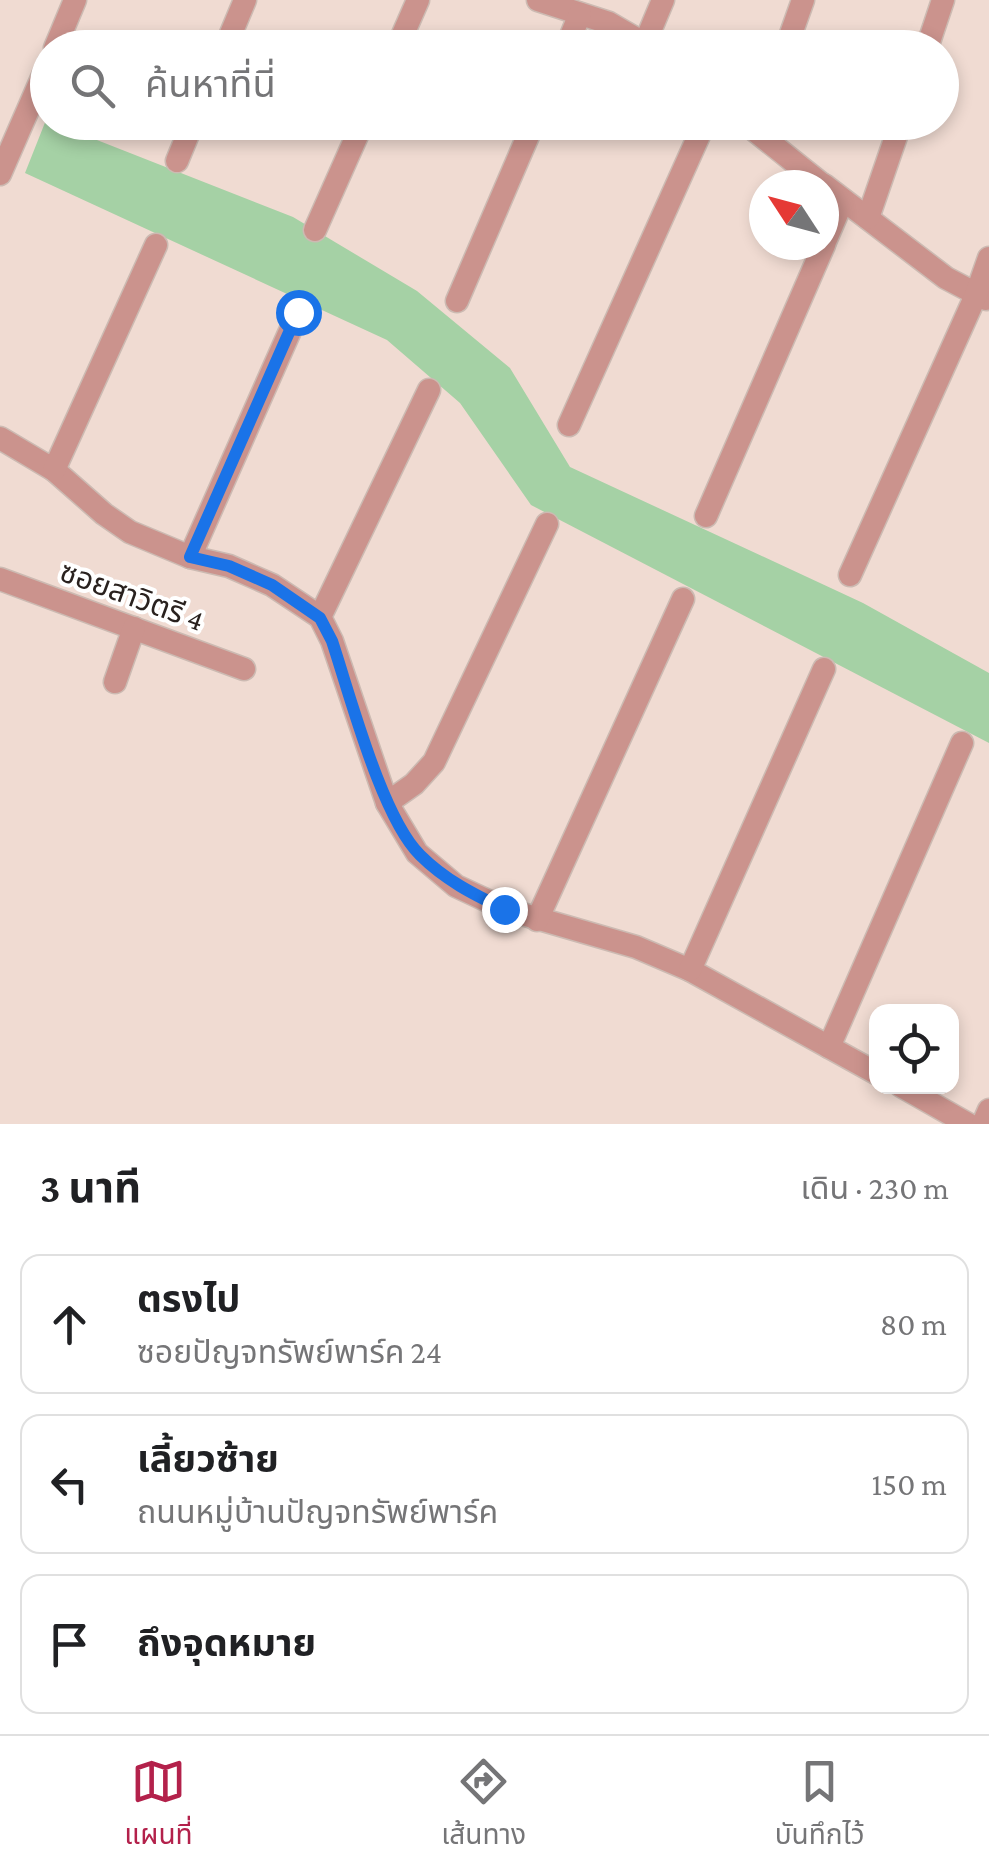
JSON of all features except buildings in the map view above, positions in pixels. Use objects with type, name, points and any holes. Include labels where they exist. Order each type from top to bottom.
[{"type":"street","points":[[62,30],[75,0]]},
{"type":"street","points":[[232,30],[245,0]]},
{"type":"street","points":[[405,30],[418,0]]},
{"type":"street","points":[[538,0],[621,30]]},
{"type":"street","points":[[653,30],[663,0]]},
{"type":"street","points":[[792,30],[803,0]]},
{"type":"street","points":[[933,30],[944,0]]},
{"type":"street","points":[[573,30],[580,14]]},
{"type":"street","points":[[0,174],[30,105]]},
{"type":"street","points":[[177,161],[186,140]]},
{"type":"street","points":[[315,230],[355,140]]},
{"type":"street","points":[[456,301],[526,140]]},
{"type":"street","points":[[569,425],[698,140]]},
{"type":"street","points":[[770,140],[806,170]]},
{"type":"street","points":[[868,218],[895,140]]},
{"type":"street","points":[[839,197],[946,278],[982,298]]},
{"type":"street","points":[[839,209],[843,200]]},
{"type":"street","points":[[54,470],[156,244]]},
{"type":"street","points":[[850,576],[982,298],[989,258]]},
{"type":"street","points":[[706,516],[817,260]]},
{"type":"street","points":[[190,557],[298,312]]},
{"type":"street","points":[[320,618],[429,390]]},
{"type":"street","points":[[0,438],[54,470],[130,532],[272,585],[320,618],[332,641],[387,803],[417,852],[456,886],[504,909],[636,947],[690,970],[869,1069]]},
{"type":"street","points":[[387,803],[414,784],[434,762],[547,524]]},
{"type":"street","name":"ซอยสาวิตรี 4","points":[[0,579],[244,669]]},
{"type":"street","points":[[537,920],[683,599]]},
{"type":"street","points":[[115,682],[134,628]]},
{"type":"street","points":[[690,970],[824,669]]},
{"type":"street","points":[[829,1047],[962,742]]},
{"type":"street","points":[[914,1094],[968,1124]]},
{"type":"street","points":[[983,1124],[989,1110]]},
{"type":"green space","points":[[38,140],[97,140],[293,217],[417,291],[510,368],[570,467],[863,603],[989,673],[989,743],[531,505],[460,403],[387,340],[25,173]]},
{"type":"route","points":[[298,312],[190,557],[229,566],[272,585],[320,618],[332,641],[387,803],[417,852],[456,886],[504,909]]}]
